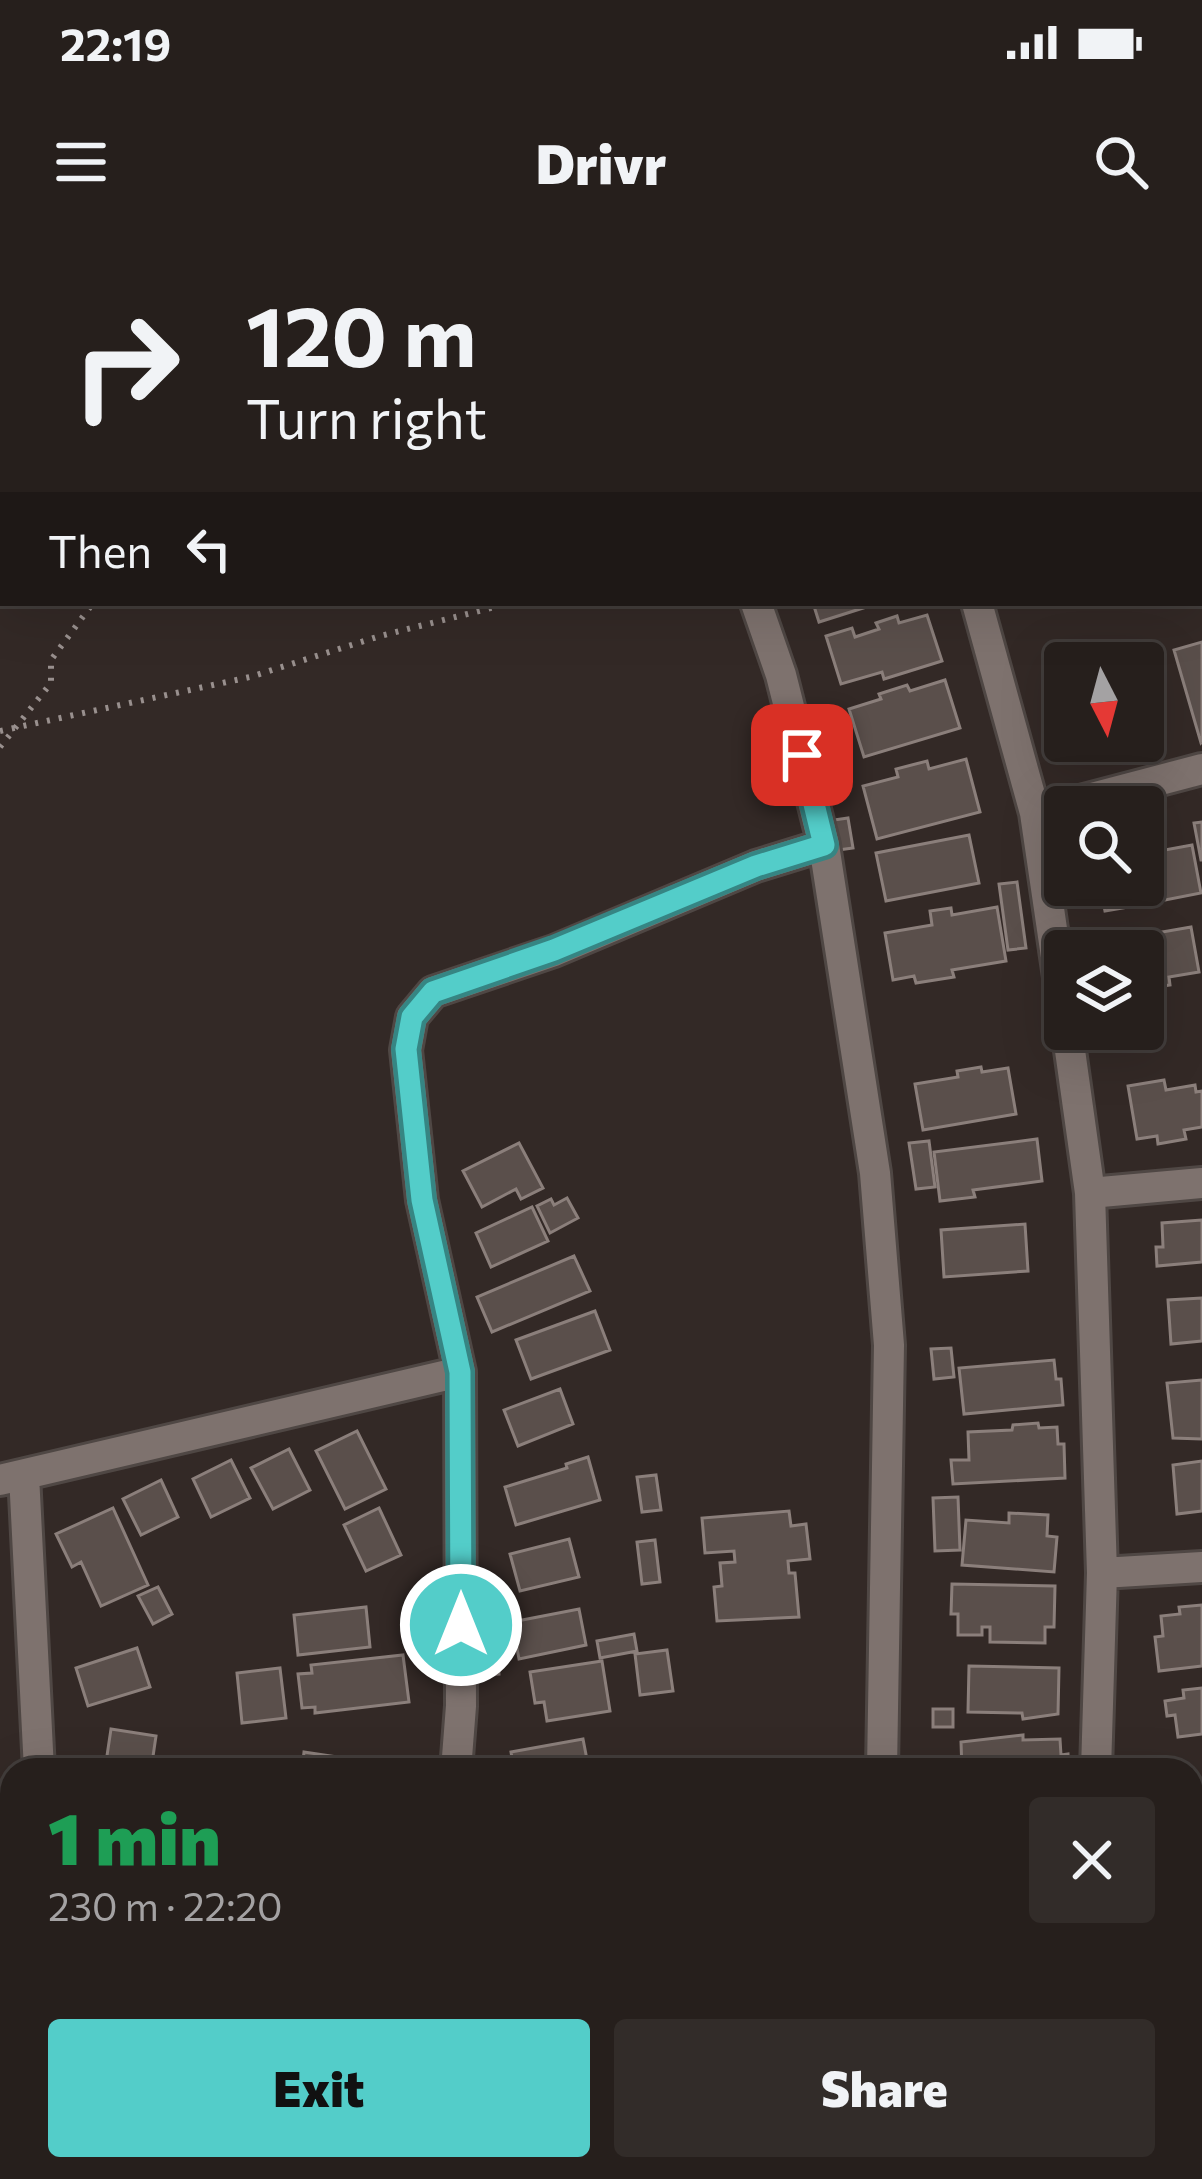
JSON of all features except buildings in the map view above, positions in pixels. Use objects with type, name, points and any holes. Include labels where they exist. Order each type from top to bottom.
[{"type":"street","points":[[757,606],[782,675],[824,845],[875,1173],[889,1345],[882,1758]]},
{"type":"street","points":[[978,606],[1035,813],[1052,930]]},
{"type":"street","points":[[1035,813],[1202,769]]},
{"type":"street","points":[[457,1758],[461,1706],[460,1372],[422,1200],[406,1049],[412,1017],[433,992],[554,950],[756,866],[824,845]]},
{"type":"street","points":[[1069,1050],[1090,1193],[1102,1573],[1096,1758]]},
{"type":"street","points":[[1090,1193],[1202,1183]]},
{"type":"street","points":[[38,1758],[12,1478],[460,1372]]},
{"type":"street","points":[[1102,1573],[1202,1567]]},
{"type":"path","points":[[0,747],[50,683],[51,660],[90,606]]},
{"type":"path","points":[[0,731],[250,677],[380,636],[499,606]]},
{"type":"route","points":[[461,1625],[460,1372],[422,1200],[406,1049],[412,1017],[433,992],[554,950],[756,866],[824,845],[802,755]]}]
